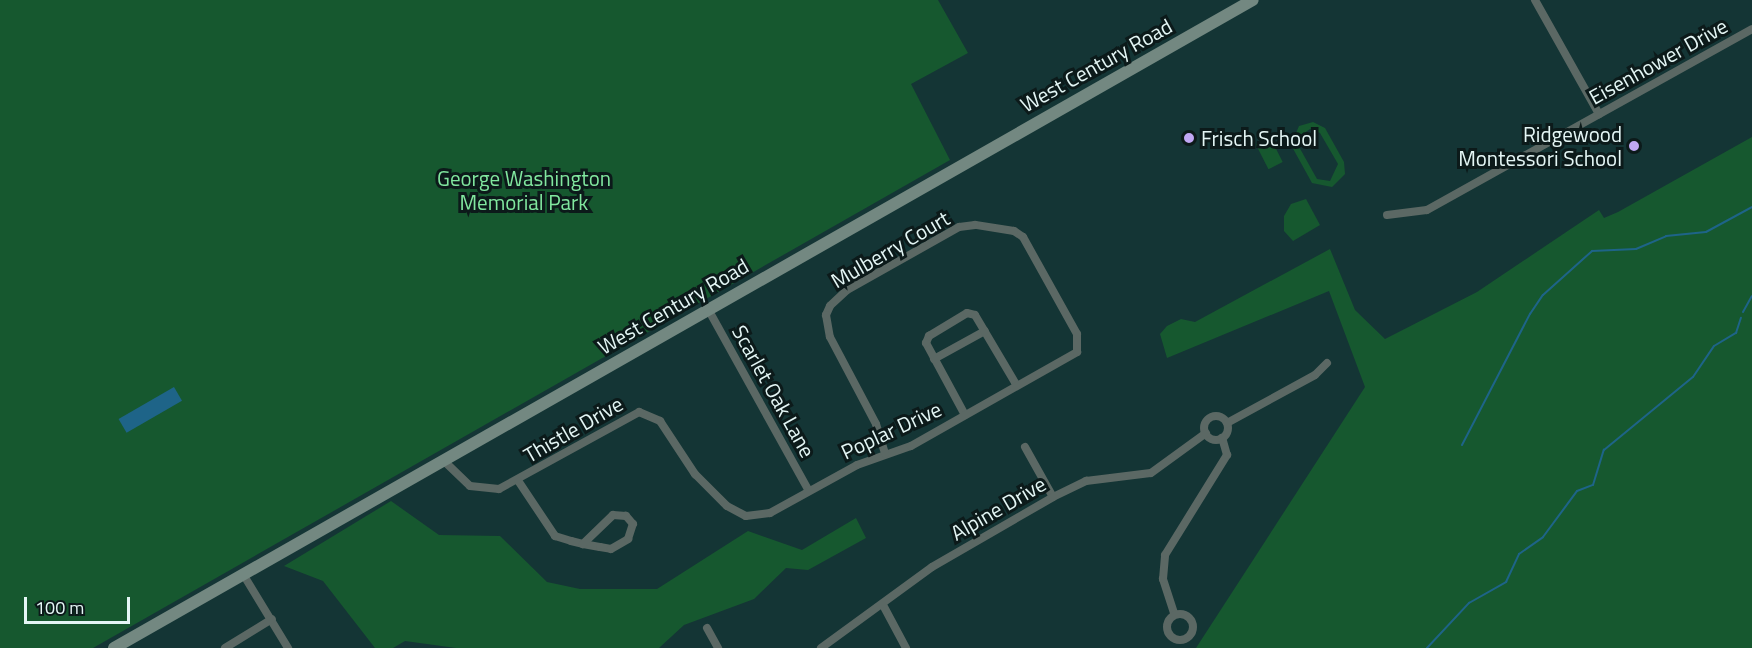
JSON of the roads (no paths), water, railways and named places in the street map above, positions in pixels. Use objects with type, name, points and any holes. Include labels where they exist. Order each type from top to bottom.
[{"type":"main road","name":"West Century Road","points":[[114,648],[1253,0]]},
{"type":"street","points":[[1536,0],[1599,114]]},
{"type":"street","name":"Eisenhower Drive","points":[[1388,215],[1427,210],[1752,29]]},
{"type":"street","name":"Mulberry Court","points":[[885,454],[876,424],[827,327],[830,306],[847,290],[959,227],[1007,228],[1023,237],[1074,330]]},
{"type":"street","name":"Scarlet Oak Lane","points":[[708,309],[809,491]]},
{"type":"street","points":[[965,415],[926,343],[929,336],[967,313],[975,315],[1017,386]]},
{"type":"street","name":"Poplar Drive","points":[[727,506],[760,517],[965,415],[1077,352],[1080,340],[1074,330]]},
{"type":"street","points":[[934,358],[985,331]]},
{"type":"street","points":[[1174,613],[1163,579],[1165,555],[1227,455],[1222,438],[1227,423],[1315,375],[1327,363]]},
{"type":"street","name":"Thistle Drive","points":[[443,460],[477,489],[491,490],[519,482],[639,412],[660,421],[695,474],[727,506]]},
{"type":"street","points":[[1222,438],[1214,439],[1206,433],[1205,424],[1213,416],[1227,423]]},
{"type":"street","name":"Alpine Drive","points":[[821,648],[883,605],[932,567],[1053,497],[1086,481],[1150,473],[1206,433]]},
{"type":"street","points":[[1025,447],[1053,497]]},
{"type":"street","points":[[519,482],[547,529],[582,544],[611,549],[620,546],[633,532],[633,524],[626,516],[613,515],[582,544]]},
{"type":"street","points":[[243,574],[288,648]]},
{"type":"street","points":[[883,605],[906,648]]},
{"type":"street","points":[[225,648],[272,619]]},
{"type":"street","points":[[707,628],[718,648]]},
{"type":"water","points":[[174,387],[182,401],[127,433],[119,419]]},
{"type":"waterway","points":[[1462,445],[1530,314],[1543,295],[1592,251],[1636,249],[1666,236],[1706,232],[1752,207]]},
{"type":"waterway","points":[[1743,312],[1752,296]]},
{"type":"waterway","points":[[1427,648],[1469,603],[1506,582],[1519,554],[1543,537],[1577,491],[1593,485],[1604,450],[1693,377],[1714,346],[1736,333],[1741,318]]},
{"type":"place","name":"Frisch School","points":[[1189,138]]},
{"type":"place","name":"Ridgewood Montessori School","points":[[1634,146]]},
{"type":"park label","name":"George Washington Memorial Park","points":[[524,190]]}]
